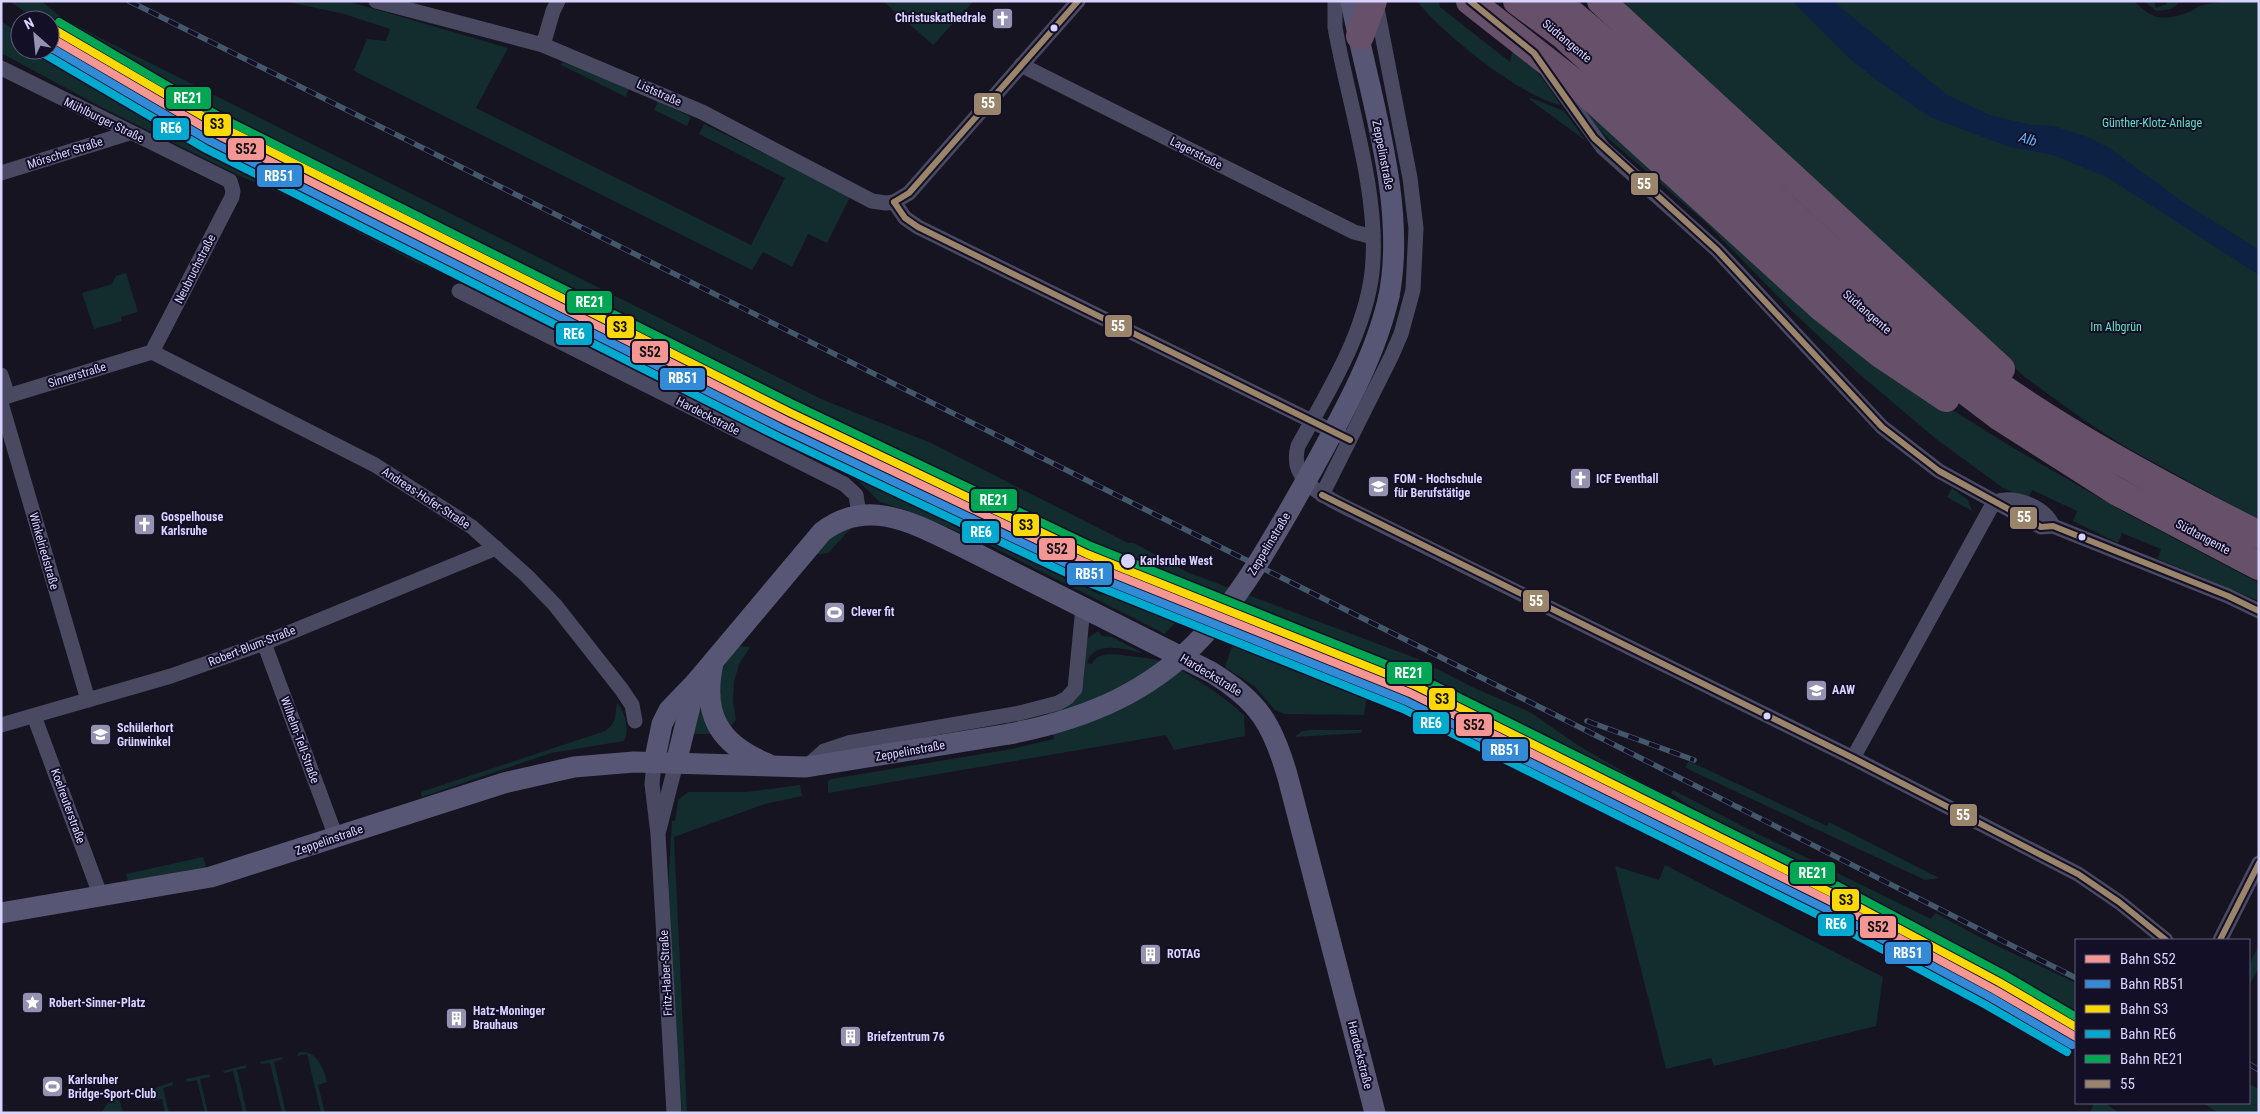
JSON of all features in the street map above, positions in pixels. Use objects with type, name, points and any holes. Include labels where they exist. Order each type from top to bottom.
[{"type":"highway","points":[[1360,36],[1374,1]]},
{"type":"highway","points":[[1470,1],[1534,53],[1549,61],[1581,88],[1821,307],[1882,355],[1954,403],[1997,428],[2028,435]]},
{"type":"highway","name":"Südtangente","points":[[1517,1],[1563,35],[1808,260],[1892,334],[2028,435],[2116,491],[2259,566]]},
{"type":"highway","name":"Südtangente","points":[[1556,1],[1675,104],[1906,314],[2008,392],[2125,466],[2259,535]]},
{"type":"highway","points":[[1601,1],[2000,367],[2008,392]]},
{"type":"street","name":"Liststraße","points":[[376,1],[404,5],[543,45],[702,112],[872,201],[894,202]]},
{"type":"street","points":[[543,45],[553,11],[558,1]]},
{"type":"street","points":[[1078,1],[909,193],[894,202],[905,218],[918,227],[1350,440]]},
{"type":"street","name":"Zeppelinstraße","points":[[1335,1],[1335,28],[1367,181],[1373,237],[1373,262],[1368,292],[1360,320],[1348,350],[1298,446],[1296,463],[1303,480],[1322,495],[1853,758],[2078,874],[2105,892],[2165,939]]},
{"type":"street","name":"Zeppelinstraße","points":[[1,913],[211,877],[542,772],[610,763],[654,762],[777,768],[806,767],[936,747],[1040,728],[1102,708],[1148,682],[1174,664],[1200,640],[1226,611],[1263,555],[1318,458],[1379,333],[1389,296],[1394,259],[1394,223],[1385,164],[1360,36],[1351,1]]},
{"type":"street","name":"Zeppelinstraße","points":[[1360,36],[1362,1]]},
{"type":"street","name":"Zeppelinstraße","points":[[1322,495],[1401,334],[1414,290],[1416,228],[1410,178],[1374,1]]},
{"type":"street","points":[[1534,53],[1598,143],[1716,250],[1882,427],[1933,467],[1994,502],[2015,499],[2049,516],[2053,526],[2228,596],[2259,611]]},
{"type":"street","name":"Lagerstraße","points":[[1021,65],[1354,232],[1373,237]]},
{"type":"street","name":"Mühlburger Straße","points":[[1,68],[129,133],[226,178],[232,185]]},
{"type":"street","name":"Mörscher Straße","points":[[1,173],[129,133]]},
{"type":"street","name":"Neubruchstraße","points":[[152,352],[232,197],[232,185]]},
{"type":"street","name":"Hardeckstraße","points":[[459,291],[844,484],[856,495],[859,514]]},
{"type":"street","name":"Sinnerstraße","points":[[3,399],[152,352]]},
{"type":"street","name":"Andreas-Hofer-Straße","points":[[152,352],[376,465],[444,507],[496,548],[555,605],[632,705],[635,720]]},
{"type":"street","name":"Winkelriedstraße","points":[[1,375],[3,399],[88,700]]},
{"type":"street","points":[[1853,758],[1994,502]]},
{"type":"street","name":"Hardeckstraße","points":[[654,762],[662,724],[669,710],[696,682],[714,658],[822,532],[845,518],[859,514],[875,514],[930,532],[1083,607],[1225,681],[1246,697],[1271,729],[1288,778],[1375,1113]]},
{"type":"street","name":"Robert-Blum-Straße","points":[[1,725],[171,676],[264,643],[496,548]]},
{"type":"street","name":"Zeppelinstraße","points":[[806,767],[829,748],[848,742],[1020,713],[1067,698],[1075,689],[1083,607]]},
{"type":"street","name":"Wilhelm-Tell-Straße","points":[[264,643],[336,837]]},
{"type":"street","points":[[714,658],[708,689],[709,703],[717,724],[730,742],[747,754],[777,768]]},
{"type":"street","name":"Hardeckstraße","points":[[676,763],[696,682]]},
{"type":"street","name":"Koelreuterstraße","points":[[34,716],[101,897]]},
{"type":"street","name":"Fritz-Haber-Straße","points":[[654,762],[652,784],[658,834],[674,1113]]},
{"type":"street","name":"Fritz-Haber-Straße","points":[[658,834],[676,763]]},
{"type":"street","points":[[2221,939],[2259,863]]},
{"type":"green space","points":[[9,1],[41,1],[52,10],[22,10]]},
{"type":"green space","points":[[284,1],[347,1],[508,48],[476,108],[751,245],[785,178],[699,134],[704,124],[850,196],[849,199],[827,243],[808,234],[792,267],[763,252],[752,270],[356,72],[354,70],[367,39],[386,41],[390,29],[344,14]]},
{"type":"green space","points":[[883,1],[970,1],[972,3],[933,45]]},
{"type":"green space","points":[[1417,1],[1439,1],[1440,7],[1510,62],[1513,48],[1536,70],[1561,105],[1545,100],[1526,90],[1484,62],[1444,30]]},
{"type":"green space","name":"Günther-Klotz-Anlage","points":[[1614,1],[2134,1],[2155,16],[2168,18],[2213,3],[2259,1],[2259,520],[2124,446],[2081,418],[2026,378]]},
{"type":"green space","points":[[2144,1],[2154,1],[2156,8],[2167,4],[2166,1],[2177,1],[2178,4],[2171,9],[2156,11]]},
{"type":"green space","points":[[60,16],[821,399],[931,443],[1128,543],[1134,543],[1187,572],[1418,659],[1472,687],[1530,712],[1579,746],[1645,784],[1656,793],[1663,804],[1661,807],[1529,741],[1252,622],[1256,612],[1244,608],[1241,611],[1145,576],[1145,574],[1136,570],[1135,572],[1031,527],[1032,525],[1025,521],[1024,524],[644,340],[182,106],[60,34]]},
{"type":"green space","points":[[1,21],[10,27],[10,58],[1,53]]},
{"type":"green space","points":[[14,60],[58,60],[115,98],[197,145],[250,168],[888,490],[1092,584],[1090,590],[1101,595],[1104,589],[1178,619],[1165,634],[983,542],[906,510],[880,502],[855,478],[588,347],[462,282],[417,263],[292,198],[238,175],[101,107]]},
{"type":"green space","points":[[562,62],[629,88],[626,97],[561,65]]},
{"type":"green space","points":[[1569,84],[1919,389],[2010,446],[2126,513],[2259,583],[2259,601],[2158,559],[2161,549],[2122,533],[2118,543],[2073,521],[2077,511],[2032,490],[2028,498],[2003,488],[1936,439],[1857,372],[1795,314],[1704,221],[1610,140],[1579,109]]},
{"type":"green space","points":[[1531,98],[1564,111],[1586,141],[1529,99]]},
{"type":"green space","points":[[658,101],[691,117],[687,126],[654,110]]},
{"type":"green space","points":[[126,273],[138,312],[121,317],[122,321],[94,329],[82,293],[112,284],[116,276]]},
{"type":"green space","points":[[1952,488],[1968,500],[1972,511],[1947,497]]},
{"type":"green space","points":[[853,526],[828,553],[814,555],[828,538]]},
{"type":"green space","points":[[1098,631],[1102,636],[1112,637],[1143,653],[1103,648],[1096,651],[1087,663],[1092,664],[1097,657],[1109,654],[1148,658],[1166,663],[1203,683],[1244,715],[1245,736],[1174,750],[1166,735],[828,793],[828,781],[831,779],[1012,749],[1054,739],[1048,712],[1064,708],[1074,702],[1080,695],[1083,686],[1086,640]]},
{"type":"green space","points":[[1246,643],[1377,698],[1366,701],[1364,715],[1285,714],[1275,710],[1254,686],[1225,667],[1233,644],[1243,649]]},
{"type":"green space","points":[[738,646],[750,647],[739,664],[734,682],[733,700],[736,720],[728,729],[718,694],[718,677],[728,658]]},
{"type":"green space","points":[[701,701],[717,734],[690,734]]},
{"type":"green space","points":[[617,703],[626,721],[627,732],[624,741],[551,753],[422,797],[421,792],[605,731],[614,721]]},
{"type":"green space","points":[[1362,730],[1361,733],[1295,737],[1302,731]]},
{"type":"green space","points":[[1689,761],[1827,826],[1829,822],[1939,878],[1925,880],[1692,771],[1685,767]]},
{"type":"green space","points":[[800,785],[802,796],[765,804],[674,837],[687,1113],[682,1113],[668,891],[672,821],[675,821],[678,800],[688,792],[747,792]]},
{"type":"green space","points":[[1673,790],[1931,919],[1935,913],[1987,941],[2075,983],[2075,1025],[2018,993],[1805,881],[1757,852],[1671,793]]},
{"type":"green space","points":[[203,857],[206,867],[128,881],[126,874]]},
{"type":"green space","points":[[1665,865],[1883,977],[1876,1026],[1714,1066],[1711,1058],[1666,1069],[1615,866],[1659,880]]},
{"type":"green space","points":[[2259,944],[2259,967],[2250,984],[2250,963]]},
{"type":"green space","points":[[299,1052],[305,1052],[315,1057],[324,1071],[327,1082],[318,1085],[325,1113],[321,1113],[307,1054],[297,1056]]},
{"type":"green space","points":[[282,1057],[283,1059],[274,1062],[286,1113],[282,1113],[270,1063],[261,1064],[260,1062]]},
{"type":"green space","points":[[246,1065],[246,1068],[237,1070],[247,1113],[243,1113],[233,1071],[224,1073],[223,1071]]},
{"type":"green space","points":[[209,1074],[210,1077],[200,1079],[208,1113],[205,1113],[197,1080],[187,1082],[186,1079]]},
{"type":"green space","points":[[173,1082],[173,1085],[163,1088],[169,1113],[165,1113],[162,1099],[152,1101],[153,1091],[157,1087]]},
{"type":"green space","points":[[2250,1084],[2259,1089],[2259,1113],[2218,1113],[2204,1104],[2250,1104]]},
{"type":"green space","points":[[112,1097],[119,1098],[123,1113],[101,1113]]},
{"type":"green space","points":[[2094,1104],[2106,1104],[2119,1113],[2090,1113]]},
{"type":"water","name":"Alb","points":[[1792,1],[1833,1],[1947,95],[1990,115],[2031,125],[2053,126],[2085,136],[2109,148],[2186,204],[2259,250],[2259,275],[2107,177],[2053,155],[2010,147],[1930,117],[1879,82],[1848,57]]},
{"type":"railway","points":[[129,1],[1486,680],[2075,977]]},
{"type":"railway","points":[[1587,721],[1694,760]]},
{"type":"railway","points":[[2250,1065],[2259,1070]]},
{"type":"rail line","name":"RE21","points":[[60,23],[222,118],[795,405],[1091,546],[1418,677],[1838,886],[2003,974],[2075,1016]]},
{"type":"rail line","name":"S3","points":[[60,33],[218,125],[791,413],[1087,554],[1414,685],[1834,894],[1999,982],[2075,1026]]},
{"type":"rail line","name":"S52","points":[[60,43],[214,133],[787,421],[1084,562],[1410,693],[1830,901],[1995,990],[2075,1036]]},
{"type":"rail line","name":"RB51","points":[[60,53],[210,141],[783,429],[1080,570],[1406,701],[1826,909],[1990,997],[2072,1045]]},
{"type":"rail line","name":"RE6","points":[[55,60],[206,149],[779,437],[1077,578],[1403,709],[1822,917],[1986,1005],[2067,1052]]},
{"type":"transit line","name":"55","points":[[894,202],[909,193],[1078,1]]},
{"type":"transit line","name":"55","points":[[1470,1],[1534,53],[1594,138],[1717,250],[1882,427],[1939,471],[2041,527],[2053,526],[2228,596],[2259,611]]},
{"type":"transit line","name":"55","points":[[894,202],[905,218],[918,227],[1350,440]]},
{"type":"transit line","name":"55","points":[[1322,495],[1853,758],[2078,874],[2119,902],[2165,939]]},
{"type":"transit line","name":"55","points":[[2221,939],[2259,863]]},
{"type":"place","name":"Christuskathedrale","points":[[1002,18]]},
{"type":"place","name":"ICF Eventhall","points":[[1580,479]]},
{"type":"place","name":"FOM - Hochschule für Berufstätige","points":[[1378,486]]},
{"type":"place","name":"Gospelhouse Karlsruhe","points":[[145,524]]},
{"type":"place","name":"Karlsruhe West","points":[[1128,561]]},
{"type":"place","name":"Clever fit","points":[[835,612]]},
{"type":"place","name":"AAW","points":[[1816,690]]},
{"type":"place","name":"Schülerhort Grünwinkel","points":[[101,735]]},
{"type":"place","name":"ROTAG","points":[[1151,954]]},
{"type":"place","name":"Robert-Sinner-Platz","points":[[33,1003]]},
{"type":"place","name":"Hatz-Moninger Brauhaus","points":[[457,1018]]},
{"type":"place","name":"Briefzentrum 76","points":[[851,1037]]},
{"type":"place","name":"Karlsruher Bridge-Sport-Club","points":[[52,1087]]},
{"type":"park label","name":"Im Albgrün","points":[[2116,327]]}]
